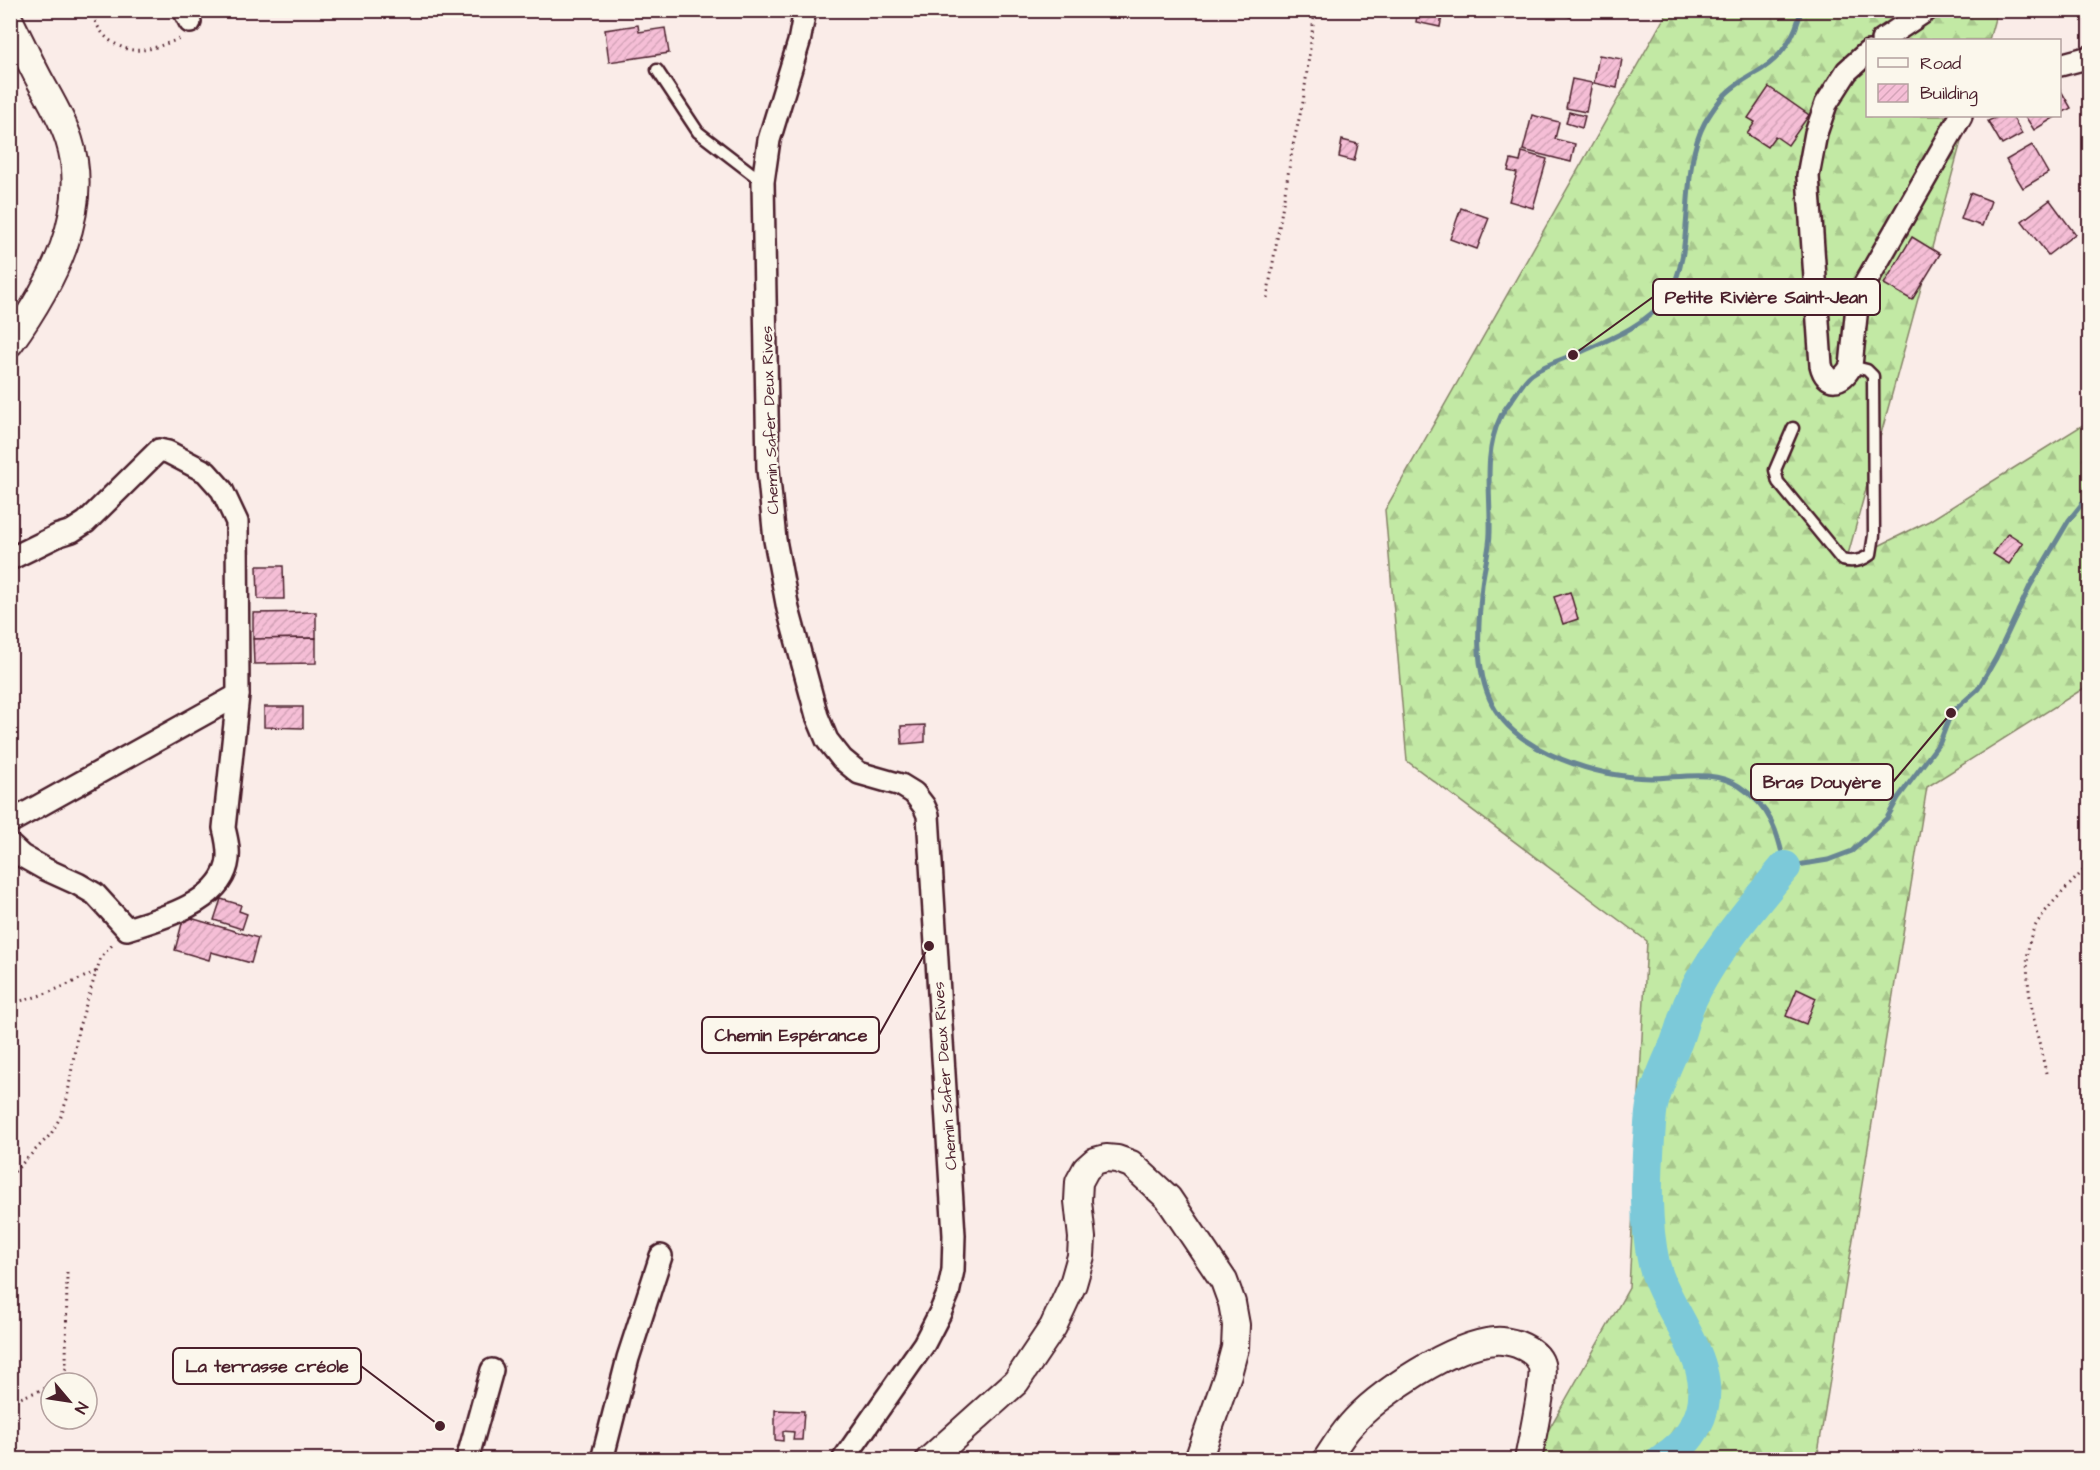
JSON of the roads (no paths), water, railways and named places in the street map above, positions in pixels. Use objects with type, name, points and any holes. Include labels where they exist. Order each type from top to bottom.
[{"type":"street","name":"Chemin Safer Deux Rives","points":[[805,10],[799,42],[769,140],[763,182],[768,469],[775,540],[788,609],[817,716],[827,740],[842,759],[859,773],[901,785],[914,793],[928,815],[954,1235],[953,1270],[944,1304],[924,1344],[843,1460]]},
{"type":"street","points":[[1884,39],[1927,10]]},
{"type":"street","points":[[10,21],[61,117],[70,142],[76,181],[70,224],[60,255],[31,314],[10,343]]},
{"type":"street","points":[[1866,54],[1847,71],[1826,104],[1816,132],[1808,176],[1821,365],[1823,374],[1828,379],[1837,381],[1848,374],[1851,366],[1858,296],[1960,117]]},
{"type":"street","points":[[2061,65],[2090,57]]},
{"type":"street","points":[[10,559],[72,531],[86,522],[159,450],[168,452],[206,472],[222,490],[237,522],[238,695],[224,828],[228,857],[224,875],[196,903],[154,921],[128,929],[94,894],[45,869],[10,845]]},
{"type":"street","points":[[10,822],[238,695]]},
{"type":"street","points":[[929,1460],[1016,1382],[1053,1327],[1081,1257],[1079,1182],[1086,1169],[1095,1161],[1106,1158],[1131,1164],[1168,1198],[1224,1281],[1232,1303],[1236,1325],[1235,1348],[1198,1460]]},
{"type":"street","points":[[602,1460],[628,1358],[661,1256]]},
{"type":"street","points":[[1326,1460],[1350,1426],[1376,1402],[1406,1381],[1463,1349],[1496,1341],[1525,1347],[1535,1354],[1543,1368],[1528,1460]]},
{"type":"street","points":[[467,1460],[492,1370]]},
{"type":"lane","points":[[657,70],[698,132],[763,182]]},
{"type":"lane","points":[[1793,428],[1775,470],[1778,482],[1842,560],[1850,562],[1865,559],[1871,554],[1874,535],[1873,376],[1867,370],[1851,366]]},
{"type":"waterway","points":[[1801,10],[1788,44],[1770,64],[1727,93],[1705,122],[1692,165],[1682,258],[1667,297],[1650,315],[1628,330],[1532,374],[1526,379],[1500,418],[1491,445],[1490,538],[1482,585],[1479,630],[1482,676],[1492,704],[1504,721],[1520,737],[1540,749],[1585,767],[1630,777],[1707,776],[1729,781],[1750,794],[1766,812],[1776,832],[1785,867],[1828,860],[1852,851],[1887,818],[1898,798],[1940,742],[1951,713],[1978,689],[1996,658],[2030,586],[2069,520],[2090,494]]},
{"type":"waterway","points":[[1662,1460],[1682,1444],[1696,1425],[1703,1404],[1704,1384],[1691,1343],[1661,1284],[1651,1249],[1647,1186],[1652,1106],[1659,1082],[1697,987],[1732,933],[1785,867]]},
{"type":"place","name":"Petite Rivière Saint-Jean","points":[[1573,355]]},
{"type":"place","name":"Bras Douyère","points":[[1951,713]]},
{"type":"place","name":"Chemin Espérance","points":[[929,946]]},
{"type":"place","name":"La terrasse créole","points":[[440,1426]]}]
